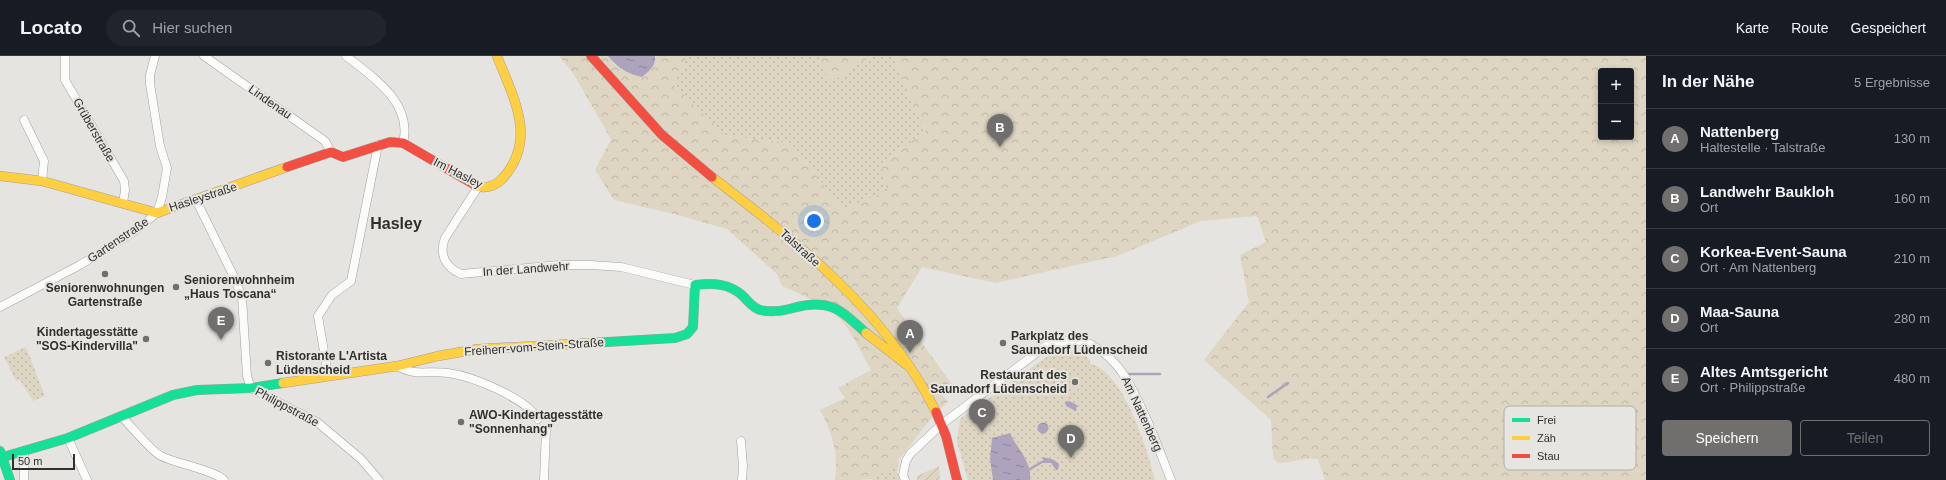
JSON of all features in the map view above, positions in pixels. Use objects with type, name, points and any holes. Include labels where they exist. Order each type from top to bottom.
[{"type":"street","name":"Grüberstraße","points":[[65,56],[65,80],[124,181],[125,190],[123,203]]},
{"type":"street","name":"Gartenstraße","points":[[0,307],[80,265],[132,233],[156,213],[162,197],[167,168],[160,146],[150,84],[150,75],[155,56]]},
{"type":"street","name":"Lindenau","points":[[204,56],[325,141],[331,152]]},
{"type":"street","points":[[346,56],[391,94],[404,119],[406,132],[403,143]]},
{"type":"street","name":"Im Hasley","points":[[403,143],[478,187],[486,188],[493,186],[506,177],[521,132],[520,116],[497,56]]},
{"type":"street","name":"Talstraße","points":[[591,56],[648,121],[672,144],[774,224],[834,279],[884,333],[910,368],[935,408],[942,424],[957,480]]},
{"type":"street","points":[[24,120],[44,161],[42,182]]},
{"type":"street","name":"Hasleystraße","points":[[0,176],[42,182],[156,213],[331,152],[343,157],[390,142],[403,143]]},
{"type":"street","points":[[328,375],[318,316],[325,303],[332,295],[351,281],[378,145]]},
{"type":"street","name":"In der Landwehr","points":[[478,187],[445,238],[442,246],[444,260],[453,270],[461,274],[558,265],[621,267],[695,285]]},
{"type":"street","name":"Philippstraße","points":[[196,200],[242,297],[247,376],[251,388],[317,422],[361,459],[379,480]]},
{"type":"street","points":[[695,285],[720,283],[737,290],[754,308],[764,311],[774,312],[811,304],[824,304],[847,316],[880,346],[910,368]]},
{"type":"street","name":"Freiherr-vom-Stein-Straße","points":[[1,455],[24,452],[68,438],[173,395],[198,390],[251,388],[328,375],[397,366],[478,349],[675,338],[687,334],[693,327],[695,285]]},
{"type":"street","name":"Am Nattenberg","points":[[905,480],[903,475],[906,461],[910,454],[942,424],[1047,345],[1068,340],[1085,342],[1092,345],[1108,356],[1123,372],[1131,385],[1156,439],[1170,480]]},
{"type":"street","points":[[397,366],[416,373],[446,373],[461,375],[480,381],[510,396],[535,414],[538,419]]},
{"type":"street","points":[[122,416],[160,456],[190,467],[219,475],[224,480]]},
{"type":"street","points":[[544,480],[546,429]]},
{"type":"street","points":[[68,438],[87,480]]},
{"type":"street","points":[[741,442],[743,466],[742,480]]},
{"type":"street","points":[[24,452],[24,480]]},
{"type":"street","points":[[1,455],[10,480]]},
{"type":"green space","points":[[559,56],[608,56],[615,65],[656,58],[655,56],[687,56],[674,86],[726,136],[791,143],[842,209],[888,191],[881,164],[926,131],[892,56],[1646,56],[1646,480],[1325,480],[1318,459],[1278,463],[1273,458],[1271,420],[1204,360],[1249,302],[1240,255],[1266,242],[1257,216],[1201,221],[1117,256],[995,283],[922,267],[897,308],[953,386],[942,394],[948,402],[929,421],[895,463],[885,472],[873,479],[835,480],[836,462],[834,444],[828,426],[820,410],[845,398],[838,388],[871,370],[857,344],[841,320],[822,305],[782,286],[777,274],[727,229],[678,215],[614,200],[595,170],[611,139],[573,73]]},
{"type":"green space","points":[[687,56],[818,56],[830,83],[871,56],[892,56],[926,131],[881,164],[889,191],[842,209],[791,143],[726,136],[673,86]]},
{"type":"green space","points":[[818,56],[871,56],[830,83]]},
{"type":"green space","points":[[26,347],[45,396],[33,401],[20,380],[16,381],[4,357]]},
{"type":"green space","points":[[1059,350],[1072,351],[1083,355],[1090,360],[1090,364],[1102,370],[1113,381],[1132,413],[1147,450],[1155,480],[968,480],[957,442],[960,419],[1048,356]]},
{"type":"green space","points":[[899,460],[897,472],[900,480],[872,480]]},
{"type":"green space","points":[[939,466],[940,480],[917,480],[917,476]]},
{"type":"water","points":[[608,56],[655,56],[655,60],[652,68],[642,77],[623,70]]},
{"type":"water","points":[[1069,401],[1077,405],[1076,411],[1066,406],[1065,402]]},
{"type":"water","points":[[1041,423],[1045,423],[1047,424],[1047,432],[1041,433],[1038,430],[1038,426]]},
{"type":"water","points":[[1010,433],[1029,467],[1030,480],[993,480],[990,459],[992,438]]},
{"type":"water","points":[[1043,457],[1054,460],[1059,464],[1058,470],[1056,470],[1051,463],[1043,463]]},
{"type":"waterway","points":[[1125,374],[1160,374]]},
{"type":"waterway","points":[[1268,397],[1288,383]]},
{"type":"waterway","points":[[1030,469],[1042,462]]},
{"type":"traffic: fast","points":[[590,343],[675,338],[687,334],[693,327],[695,285],[708,284],[726,286],[738,292],[755,307],[764,311],[781,311],[805,305],[825,305],[841,312],[866,333]]},
{"type":"traffic: fast","points":[[0,458],[68,438],[173,395],[197,390],[251,388],[283,383]]},
{"type":"traffic: fast","points":[[0,451],[10,480]]},
{"type":"traffic: slow","points":[[475,185],[482,187],[492,186],[501,180],[512,165],[519,150],[521,134],[519,119],[510,87],[497,56]]},
{"type":"traffic: slow","points":[[0,176],[42,181],[157,213],[287,167]]},
{"type":"traffic: slow","points":[[712,177],[808,254],[866,311],[892,342],[916,376],[936,412]]},
{"type":"traffic: slow","points":[[866,333],[907,365]]},
{"type":"traffic: slow","points":[[283,383],[397,366],[438,356],[478,349],[590,343]]},
{"type":"traffic: jam","points":[[591,56],[662,135],[712,177]]},
{"type":"traffic: jam","points":[[287,167],[331,152],[343,157],[390,142],[403,143],[475,185]]},
{"type":"traffic: jam","points":[[936,412],[946,436],[957,480]]},
{"type":"place","name":"Landwehr Baukloh","points":[[1000,147]]},
{"type":"place","name":"Seniorenwohnungen Gartenstraße","points":[[105,274]]},
{"type":"place","name":"Seniorenwohnheim „Haus Toscana“","points":[[176,287]]},
{"type":"place","name":"Kindertagesstätte \"SOS-Kindervilla\"","points":[[146,339]]},
{"type":"place","name":"Altes Amtsgericht","points":[[221,340]]},
{"type":"place","name":"Parkplatz des Saunadorf Lüdenscheid","points":[[1003,343]]},
{"type":"place","name":"Nattenberg","points":[[910,353]]},
{"type":"place","name":"Ristorante L'Artista Lüdenscheid","points":[[268,363]]},
{"type":"place","name":"Restaurant des Saunadorf Lüdenscheid","points":[[1075,382]]},
{"type":"place","name":"AWO-Kindertagesstätte \"Sonnenhang\"","points":[[461,422]]},
{"type":"place","name":"Korkea-Event-Sauna","points":[[982,432]]},
{"type":"place","name":"Maa-Sauna","points":[[1071,458]]},
{"type":"district","name":"Hasley","points":[[396,223]]}]
